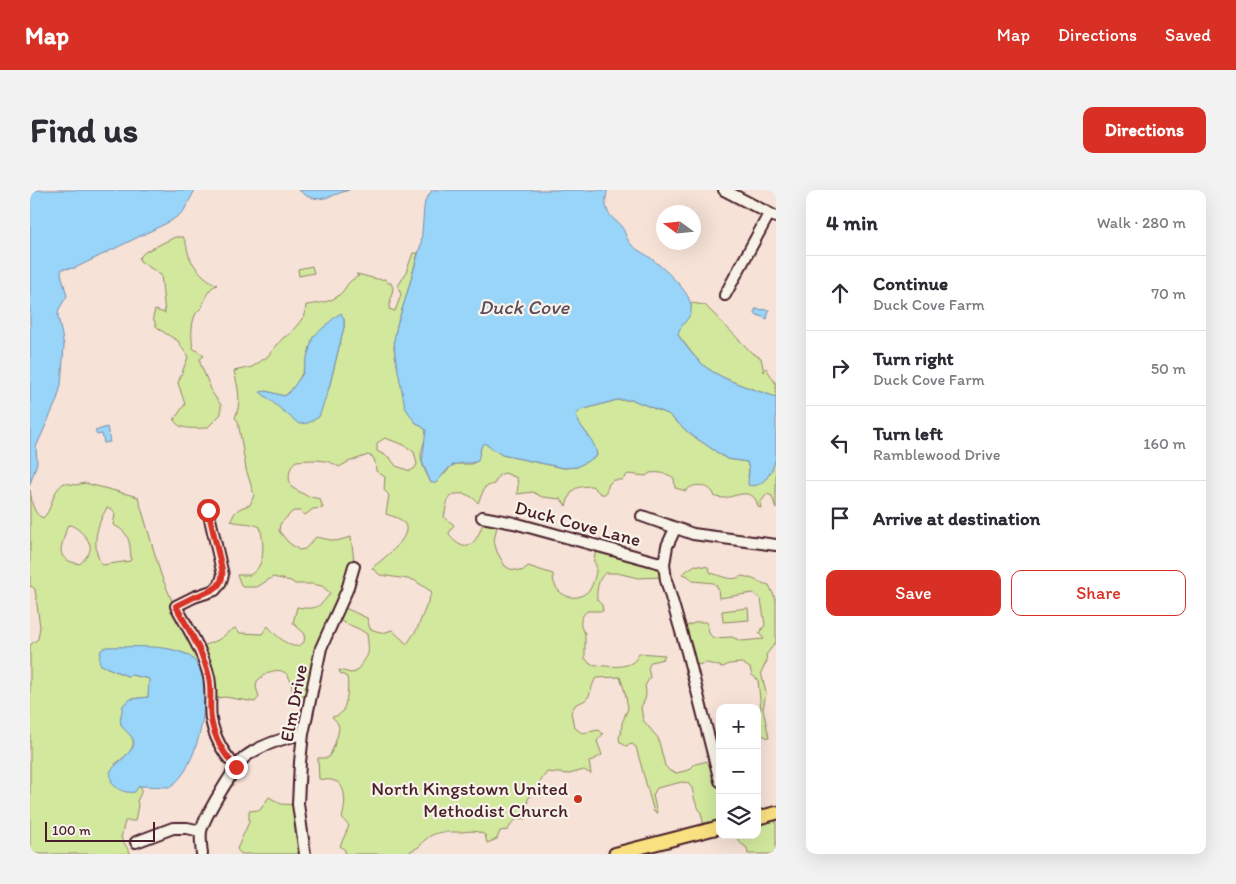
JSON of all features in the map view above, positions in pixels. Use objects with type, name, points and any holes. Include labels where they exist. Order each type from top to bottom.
[{"type":"main road","points":[[761,817],[776,813]]},
{"type":"main road","points":[[615,854],[716,829]]},
{"type":"street","points":[[724,190],[772,216],[725,295]]},
{"type":"street","points":[[207,506],[223,575],[220,584],[215,590],[176,606],[207,668],[210,678],[211,719],[221,748],[236,767]]},
{"type":"street","points":[[642,516],[693,534],[776,546]]},
{"type":"street","name":"Duck Cove Lane","points":[[482,517],[664,564]]},
{"type":"street","points":[[675,529],[667,546],[664,564],[666,580],[716,766]]},
{"type":"street","name":"Elm Drive","points":[[305,854],[298,804],[303,734],[321,648],[347,590],[354,566]]},
{"type":"street","points":[[202,854],[200,842],[204,822],[236,767],[245,758],[259,749],[291,736],[303,734]]},
{"type":"street","points":[[136,842],[173,828],[201,831]]},
{"type":"green space","points":[[175,237],[183,237],[194,265],[204,277],[217,285],[208,292],[202,307],[196,313],[192,330],[193,348],[204,356],[200,359],[200,363],[213,394],[221,405],[221,414],[207,428],[184,427],[177,424],[174,420],[185,404],[178,383],[188,357],[178,341],[156,326],[153,317],[155,310],[165,313],[161,275],[140,261],[139,258],[145,252]]},
{"type":"green space","points":[[413,253],[418,253],[397,325],[394,348],[402,385],[414,421],[426,430],[421,459],[431,483],[456,464],[472,464],[477,461],[484,443],[502,455],[564,468],[577,467],[597,455],[576,415],[581,410],[617,400],[633,400],[668,414],[690,434],[727,459],[747,462],[749,469],[748,477],[766,479],[776,457],[776,509],[772,496],[767,494],[760,503],[761,508],[758,507],[753,496],[749,494],[723,498],[715,497],[707,487],[698,485],[686,491],[675,488],[674,478],[671,476],[656,473],[650,473],[646,476],[628,474],[622,480],[613,480],[605,494],[601,494],[592,486],[577,488],[570,495],[566,506],[561,499],[542,497],[533,492],[517,494],[517,478],[505,473],[499,475],[494,484],[485,487],[478,503],[466,494],[451,495],[448,499],[444,517],[454,525],[449,533],[452,538],[462,546],[467,546],[474,541],[484,520],[498,521],[494,541],[497,552],[505,566],[522,571],[528,566],[553,574],[556,588],[566,596],[578,597],[590,589],[596,571],[594,561],[597,547],[662,564],[663,577],[638,578],[617,573],[605,573],[598,585],[597,597],[603,611],[587,611],[581,622],[581,627],[585,633],[585,658],[590,664],[618,666],[631,663],[639,653],[665,655],[663,659],[651,662],[648,668],[650,677],[645,686],[646,697],[641,707],[643,720],[658,738],[665,766],[670,771],[676,773],[689,770],[695,764],[713,760],[716,770],[716,829],[705,830],[692,788],[688,783],[682,782],[657,788],[653,795],[657,813],[654,812],[636,747],[632,744],[626,746],[620,742],[619,737],[622,723],[628,708],[620,677],[596,678],[586,700],[576,704],[571,712],[574,727],[582,733],[599,730],[603,734],[597,741],[602,755],[589,762],[591,774],[584,770],[569,774],[547,772],[528,799],[526,819],[515,821],[508,830],[500,831],[497,839],[487,843],[485,835],[477,832],[443,832],[429,837],[420,846],[407,854],[345,854],[345,850],[340,846],[349,826],[342,818],[345,803],[344,792],[342,787],[335,781],[319,779],[318,758],[328,758],[337,739],[339,727],[332,717],[341,713],[346,703],[347,677],[340,673],[339,670],[351,673],[356,672],[368,655],[368,648],[367,634],[338,620],[324,648],[311,698],[292,694],[292,685],[289,678],[282,671],[276,671],[270,672],[257,681],[256,687],[259,697],[255,702],[225,697],[215,698],[210,710],[203,708],[205,688],[187,654],[169,649],[107,647],[102,650],[101,665],[127,676],[132,675],[150,679],[148,697],[131,699],[124,705],[121,724],[131,736],[133,745],[132,749],[115,764],[141,786],[135,821],[125,821],[121,838],[131,854],[30,854],[30,645],[38,639],[40,627],[35,589],[30,587],[30,490],[35,510],[43,518],[47,514],[56,491],[64,483],[76,485],[85,483],[138,497],[161,575],[173,603],[199,647],[218,640],[235,628],[240,633],[262,634],[268,626],[290,645],[300,645],[304,642],[305,634],[293,623],[297,607],[316,607],[330,593],[322,586],[295,584],[291,581],[273,577],[257,587],[242,587],[237,575],[250,575],[256,570],[261,562],[263,547],[260,527],[253,524],[231,521],[238,510],[250,505],[254,495],[246,469],[238,421],[235,418],[239,400],[234,371],[252,367],[267,357],[283,338],[291,333],[305,315],[306,305],[335,298],[351,281],[359,276],[356,274],[385,279],[388,283],[391,283],[393,288],[389,309],[395,311],[401,295],[398,286],[405,275]],"holes":[[[344,319],[344,327],[329,388],[299,424],[266,391],[284,396],[290,391],[300,377],[313,337]],[[385,438],[404,445],[414,452],[417,464],[415,468],[410,471],[396,466],[390,458],[377,451],[377,443]],[[368,455],[373,457],[376,471],[385,477],[384,490],[389,495],[386,514],[401,520],[406,525],[403,539],[372,568],[380,575],[414,580],[432,592],[417,629],[407,644],[392,630],[383,633],[370,629],[367,618],[343,607],[355,569],[351,537],[336,541],[316,537],[305,549],[299,550],[288,542],[279,531],[280,524],[293,511],[300,511],[305,515],[313,509],[323,508],[320,499],[307,496],[291,487],[289,473],[293,464],[296,461],[319,460],[330,462],[339,467]],[[107,508],[113,510],[115,515],[113,525],[123,531],[128,539],[131,553],[130,561],[102,565],[97,551],[96,536]],[[67,526],[73,526],[81,532],[89,543],[89,552],[80,564],[71,562],[62,555],[62,545]]]},
{"type":"green space","points":[[312,266],[314,273],[299,276],[298,269]]},
{"type":"green space","points":[[691,303],[705,305],[752,353],[761,358],[764,372],[766,368],[776,384],[776,397],[723,377],[707,368],[695,357],[678,335],[690,313]]},
{"type":"green space","points":[[695,565],[708,567],[711,573],[723,577],[738,578],[742,576],[769,585],[776,600],[776,642],[766,655],[767,661],[761,672],[766,693],[763,709],[769,738],[761,735],[761,704],[758,680],[752,675],[750,668],[742,663],[729,664],[723,667],[707,663],[691,666],[679,629],[697,622],[707,622],[709,633],[713,638],[732,637],[741,641],[764,639],[759,633],[765,625],[761,599],[753,593],[719,598],[718,588],[714,583],[693,581],[688,576],[682,574]]},
{"type":"green space","points":[[748,608],[749,620],[723,622],[722,611]]},
{"type":"green space","points":[[269,797],[281,804],[299,805],[307,854],[241,854],[237,849],[249,822],[249,811],[260,810]]},
{"type":"green space","points":[[776,813],[776,854],[748,854],[747,848],[738,839],[761,839],[761,817]]},
{"type":"water","points":[[30,190],[195,190],[183,212],[171,221],[75,268],[62,269],[61,273],[67,296],[59,309],[58,316],[64,346],[61,385],[57,400],[36,447],[37,463],[30,484]]},
{"type":"water","points":[[299,190],[349,190],[317,199],[305,195]]},
{"type":"water","name":"Duck Cove","points":[[432,190],[607,190],[606,204],[608,212],[621,226],[629,242],[669,274],[681,286],[689,299],[691,305],[690,314],[678,335],[691,352],[707,368],[723,377],[776,397],[776,455],[771,472],[767,477],[759,484],[748,485],[749,469],[747,462],[727,459],[690,434],[668,414],[633,400],[617,400],[581,410],[576,415],[594,445],[597,456],[577,467],[564,468],[502,455],[484,443],[481,447],[478,461],[453,465],[446,470],[436,483],[431,483],[422,462],[426,430],[414,421],[405,407],[394,340],[421,244],[425,201]]},
{"type":"water","points":[[755,309],[769,310],[767,319],[755,314]]},
{"type":"water","points":[[341,313],[344,319],[344,327],[329,388],[319,417],[308,423],[299,424],[260,392],[266,391],[284,396],[289,393],[302,375],[313,337]]},
{"type":"water","points":[[107,427],[110,442],[104,443],[102,434],[97,435],[95,431]]},
{"type":"water","points":[[106,647],[147,647],[177,651],[186,654],[196,662],[202,674],[204,705],[199,738],[185,770],[170,787],[139,786],[135,792],[128,792],[117,788],[112,783],[110,772],[130,751],[134,743],[121,724],[123,705],[131,699],[148,697],[149,679],[132,675],[127,676],[101,665],[99,660],[101,650]]},
{"type":"place","name":"North Kingstown United Methodist Church","points":[[578,799]]},
{"type":"route","points":[[208,510],[223,575],[220,584],[215,590],[176,606],[207,668],[210,678],[211,719],[221,748],[236,767]]}]
